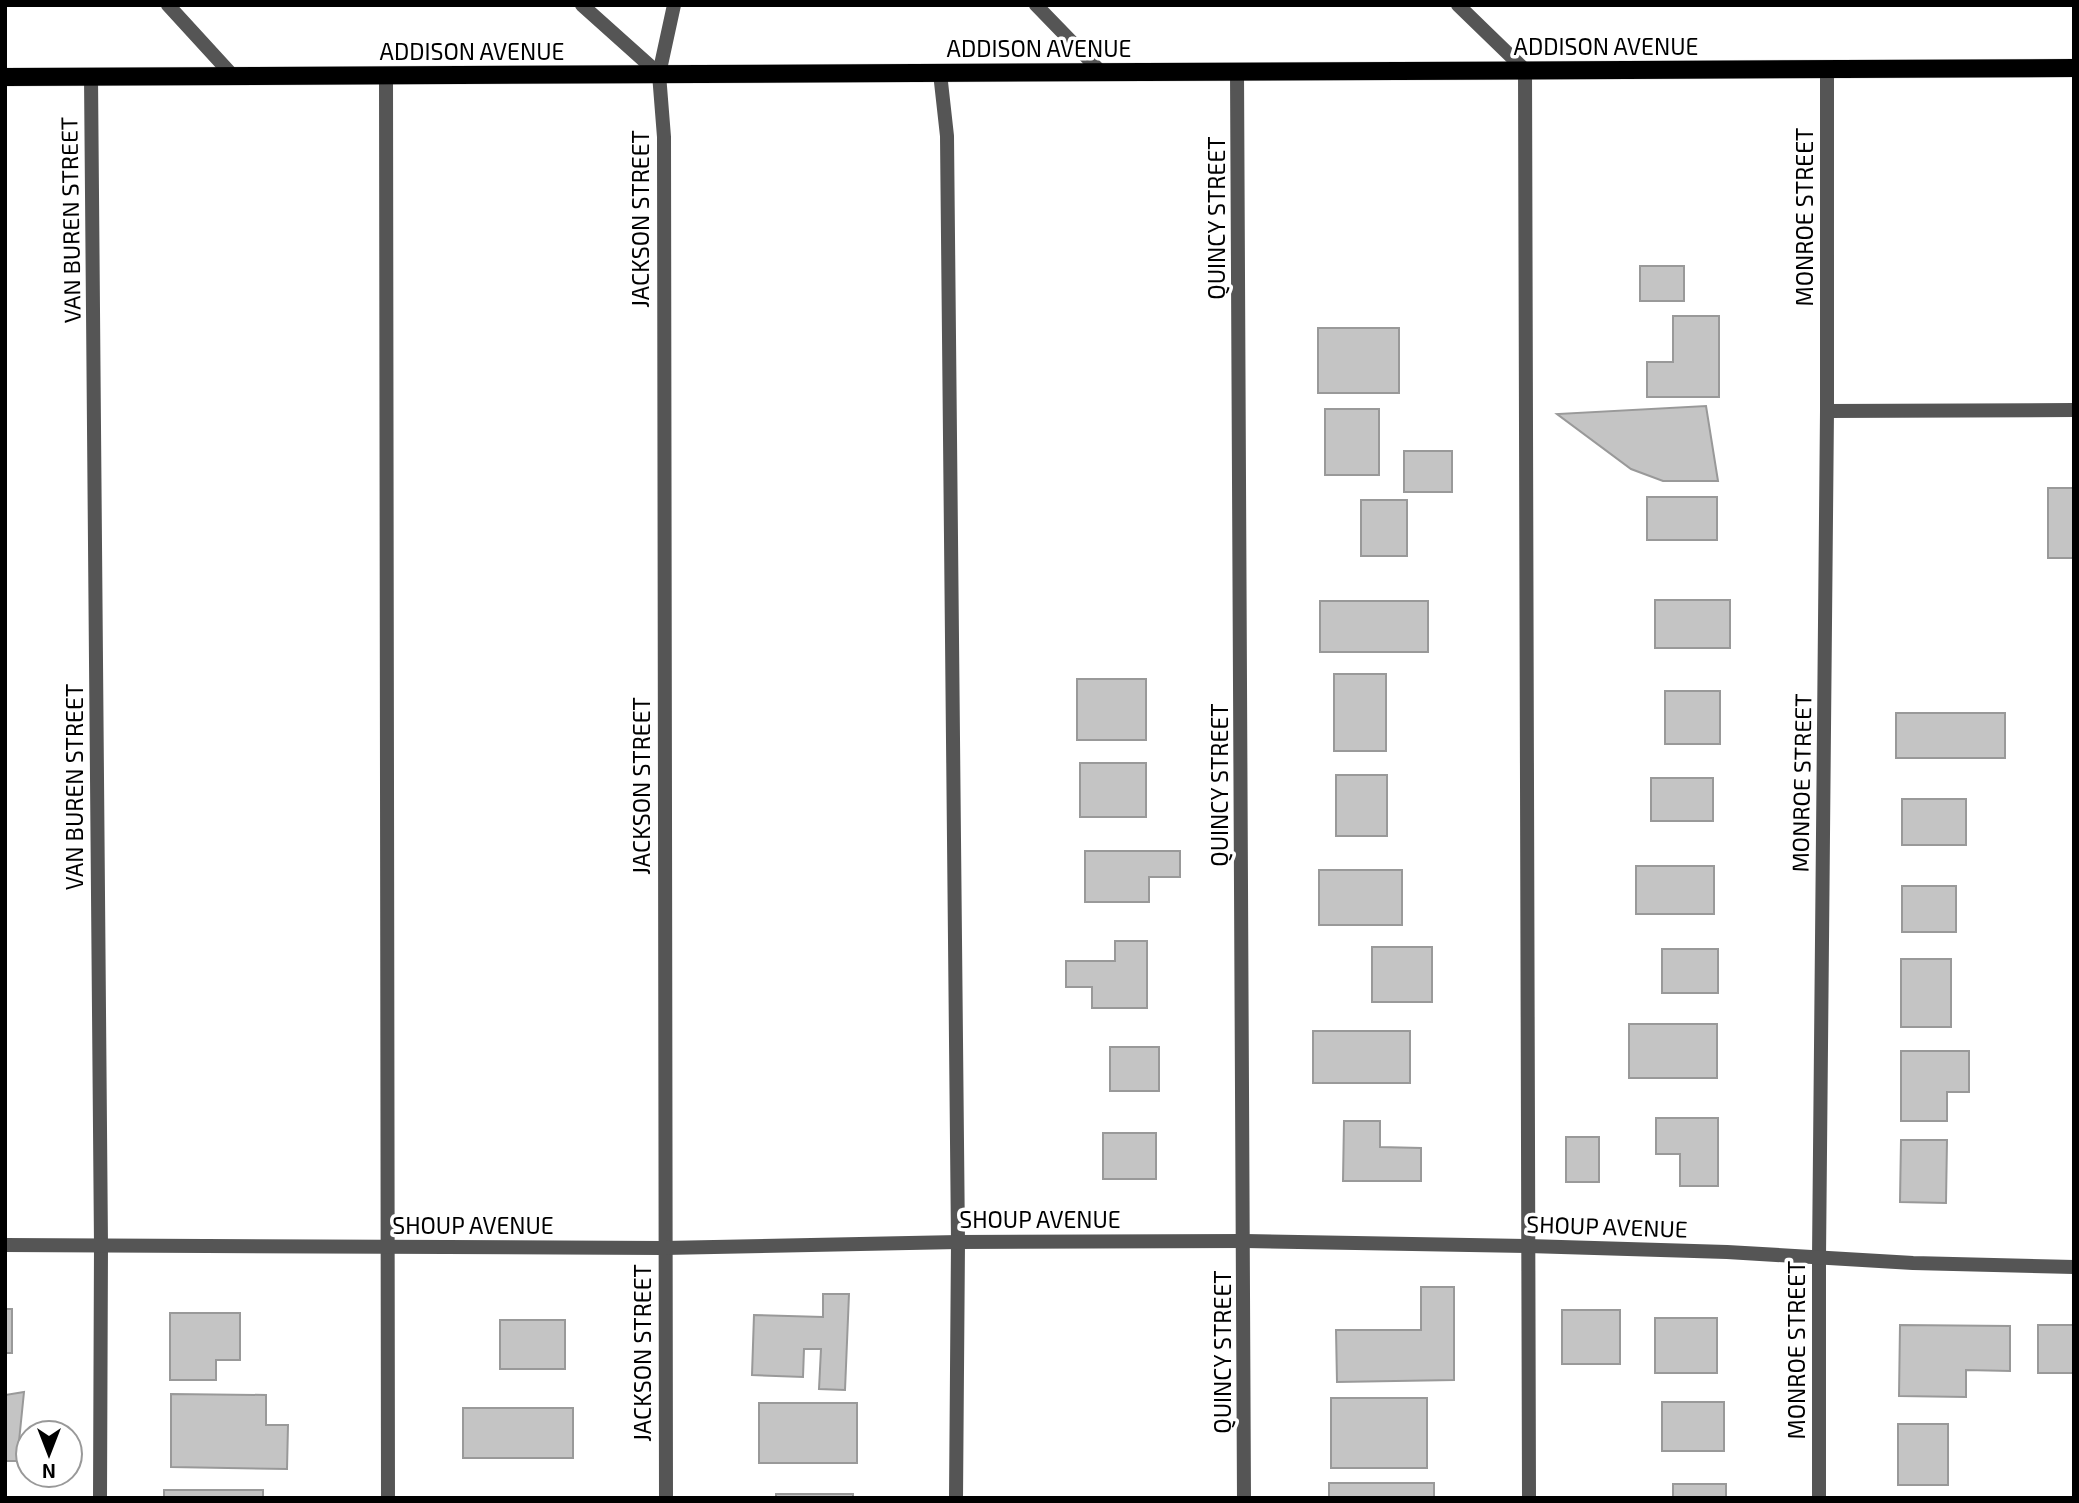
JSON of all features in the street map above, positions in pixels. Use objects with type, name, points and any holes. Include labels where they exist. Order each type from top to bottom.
[{"type":"main road","name":"ADDISON AVENUE","points":[[5,77],[2074,68]]},
{"type":"street","points":[[168,5],[233,76]]},
{"type":"street","points":[[582,5],[659,74]]},
{"type":"street","name":"JACKSON STREET","points":[[666,1498],[664,137],[659,74],[674,5]]},
{"type":"street","points":[[1036,5],[1101,72]]},
{"type":"street","points":[[1458,5],[1525,70],[1529,1498]]},
{"type":"street","name":"MONROE STREET","points":[[1819,1498],[1828,411],[1826,69]]},
{"type":"street","name":"QUINCY STREET","points":[[1237,72],[1245,1241],[1244,1498]]},
{"type":"street","points":[[940,73],[947,136],[958,1242],[956,1498]]},
{"type":"street","points":[[386,75],[388,1498]]},
{"type":"street","name":"VAN BUREN STREET","points":[[91,77],[101,1245],[100,1498]]},
{"type":"street","points":[[1828,411],[2074,410]]},
{"type":"street","name":"SHOUP AVENUE","points":[[5,1245],[664,1248],[958,1242],[1245,1241],[1727,1252],[1913,1264],[2074,1266]]},
{"type":"building","points":[[1640,266],[1684,266],[1684,301],[1640,301]]},
{"type":"building","points":[[1673,316],[1719,316],[1719,397],[1647,397],[1647,362],[1673,362]]},
{"type":"building","points":[[1318,328],[1399,328],[1399,393],[1318,393]]},
{"type":"building","points":[[1706,406],[1718,481],[1663,481],[1631,469],[1557,414]]},
{"type":"building","points":[[1325,409],[1379,409],[1379,475],[1325,475]]},
{"type":"building","points":[[1404,451],[1452,451],[1452,492],[1404,492]]},
{"type":"building","points":[[2048,488],[2074,488],[2074,558],[2048,558]]},
{"type":"building","points":[[1647,497],[1717,497],[1717,540],[1647,540]]},
{"type":"building","points":[[1361,500],[1407,500],[1407,556],[1361,556]]},
{"type":"building","points":[[1655,600],[1730,600],[1730,648],[1655,648]]},
{"type":"building","points":[[1320,601],[1428,601],[1428,652],[1320,652]]},
{"type":"building","points":[[1334,674],[1386,674],[1386,751],[1334,751]]},
{"type":"building","points":[[1077,679],[1146,679],[1146,740],[1077,740]]},
{"type":"building","points":[[1665,691],[1720,691],[1720,744],[1665,744]]},
{"type":"building","points":[[1896,713],[2005,713],[2005,758],[1896,758]]},
{"type":"building","points":[[1080,763],[1146,763],[1146,817],[1080,817]]},
{"type":"building","points":[[1336,775],[1387,775],[1387,836],[1336,836]]},
{"type":"building","points":[[1651,778],[1713,778],[1713,821],[1651,821]]},
{"type":"building","points":[[1902,799],[1966,799],[1966,845],[1902,845]]},
{"type":"building","points":[[1085,851],[1180,851],[1180,877],[1149,877],[1149,902],[1085,902]]},
{"type":"building","points":[[1636,866],[1714,866],[1714,914],[1636,914]]},
{"type":"building","points":[[1319,870],[1402,870],[1402,925],[1319,925]]},
{"type":"building","points":[[1902,886],[1956,886],[1956,932],[1902,932]]},
{"type":"building","points":[[1115,941],[1147,941],[1147,1008],[1092,1008],[1092,987],[1066,987],[1066,961],[1115,961]]},
{"type":"building","points":[[1372,947],[1432,947],[1432,1002],[1372,1002]]},
{"type":"building","points":[[1662,949],[1718,949],[1718,993],[1662,993]]},
{"type":"building","points":[[1901,959],[1951,959],[1951,1027],[1901,1027]]},
{"type":"building","points":[[1629,1024],[1717,1024],[1717,1078],[1629,1078]]},
{"type":"building","points":[[1313,1031],[1410,1031],[1410,1083],[1313,1083]]},
{"type":"building","points":[[1110,1047],[1159,1047],[1159,1091],[1110,1091]]},
{"type":"building","points":[[1901,1051],[1969,1051],[1969,1092],[1947,1092],[1947,1121],[1901,1121]]},
{"type":"building","points":[[1656,1118],[1718,1118],[1718,1186],[1680,1186],[1680,1154],[1656,1154]]},
{"type":"building","points":[[1344,1121],[1380,1121],[1380,1147],[1421,1148],[1421,1181],[1343,1181]]},
{"type":"building","points":[[1103,1133],[1156,1133],[1156,1179],[1103,1179]]},
{"type":"building","points":[[1566,1137],[1599,1137],[1599,1182],[1566,1182]]},
{"type":"building","points":[[1901,1140],[1947,1140],[1946,1203],[1900,1202]]},
{"type":"building","points":[[1421,1287],[1454,1287],[1454,1380],[1337,1382],[1336,1330],[1421,1330]]},
{"type":"building","points":[[823,1294],[849,1294],[845,1390],[819,1389],[821,1349],[804,1349],[803,1377],[752,1375],[754,1315],[823,1317]]},
{"type":"building","points":[[5,1309],[12,1309],[12,1353],[5,1353]]},
{"type":"building","points":[[1562,1310],[1620,1310],[1620,1364],[1562,1364]]},
{"type":"building","points":[[170,1313],[240,1313],[240,1360],[216,1360],[216,1380],[170,1380]]},
{"type":"building","points":[[1655,1318],[1717,1318],[1717,1373],[1655,1373]]},
{"type":"building","points":[[500,1320],[565,1320],[565,1369],[500,1369]]},
{"type":"building","points":[[1900,1325],[2010,1326],[2010,1371],[1966,1370],[1966,1397],[1899,1396]]},
{"type":"building","points":[[2038,1325],[2074,1325],[2074,1373],[2038,1373]]},
{"type":"building","points":[[24,1392],[21,1419],[14,1419],[14,1461],[5,1461],[5,1395]]},
{"type":"building","points":[[171,1394],[266,1395],[266,1425],[288,1425],[287,1469],[171,1467]]},
{"type":"building","points":[[1331,1398],[1427,1398],[1427,1468],[1331,1468]]},
{"type":"building","points":[[1662,1402],[1724,1402],[1724,1451],[1662,1451]]},
{"type":"building","points":[[759,1403],[857,1403],[857,1463],[759,1463]]},
{"type":"building","points":[[463,1408],[573,1408],[573,1458],[463,1458]]},
{"type":"building","points":[[1898,1424],[1948,1424],[1948,1485],[1898,1485]]},
{"type":"building","points":[[1329,1483],[1434,1483],[1434,1498],[1329,1498]]},
{"type":"building","points":[[1673,1484],[1726,1484],[1726,1498],[1673,1498]]},
{"type":"building","points":[[164,1490],[263,1490],[263,1498],[164,1498]]},
{"type":"building","points":[[776,1494],[853,1494],[853,1498],[776,1498]]}]
